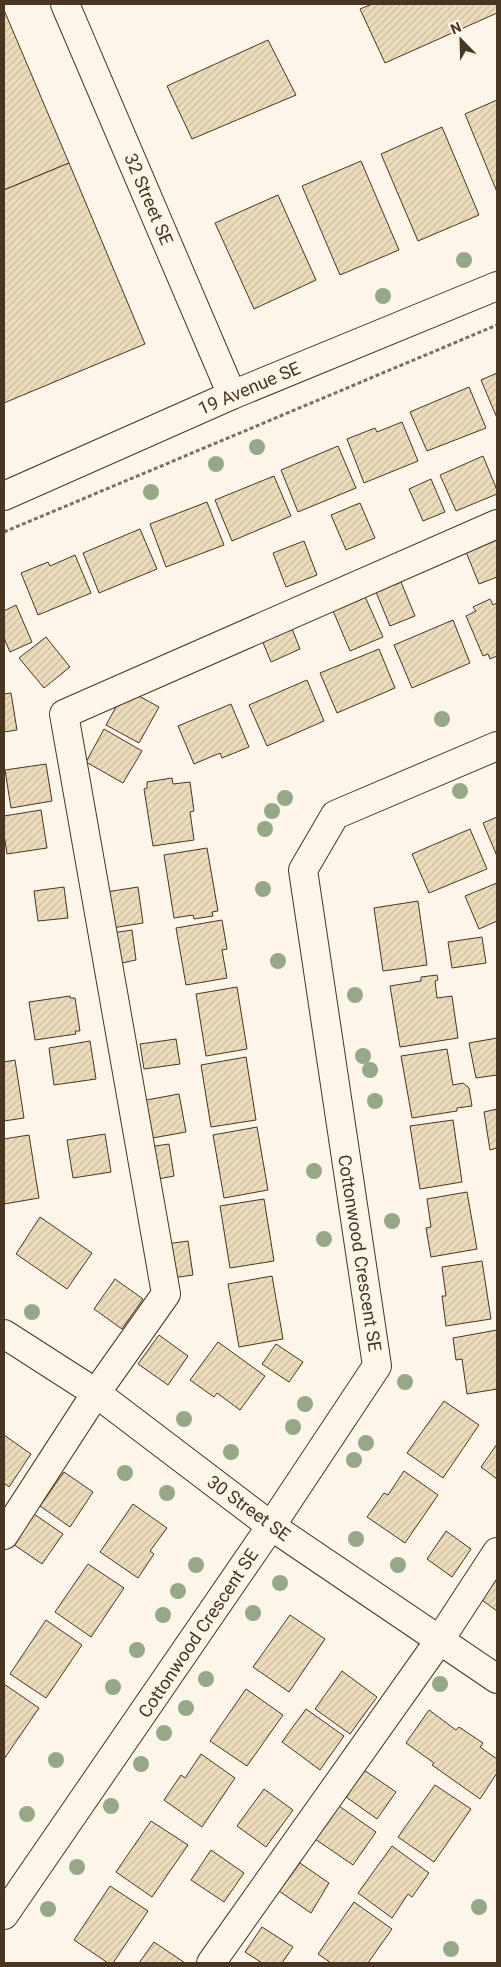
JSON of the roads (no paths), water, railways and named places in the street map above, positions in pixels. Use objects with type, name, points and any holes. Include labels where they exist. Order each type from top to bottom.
[{"type":"street","name":"32 Street SE","points":[[65,4],[232,395]]},
{"type":"street","name":"19 Avenue SE","points":[[4,496],[232,395],[497,286]]},
{"type":"street","points":[[4,1535],[96,1393],[166,1294],[64,714],[497,524]]},
{"type":"street","name":"Cottonwood Crescent SE","points":[[4,1915],[271,1526],[377,1366],[303,870],[335,815],[497,746]]},
{"type":"street","name":"30 Street SE","points":[[4,1334],[96,1393],[271,1526],[497,1679]]},
{"type":"street","points":[[211,1963],[439,1640],[497,1552]]}]
